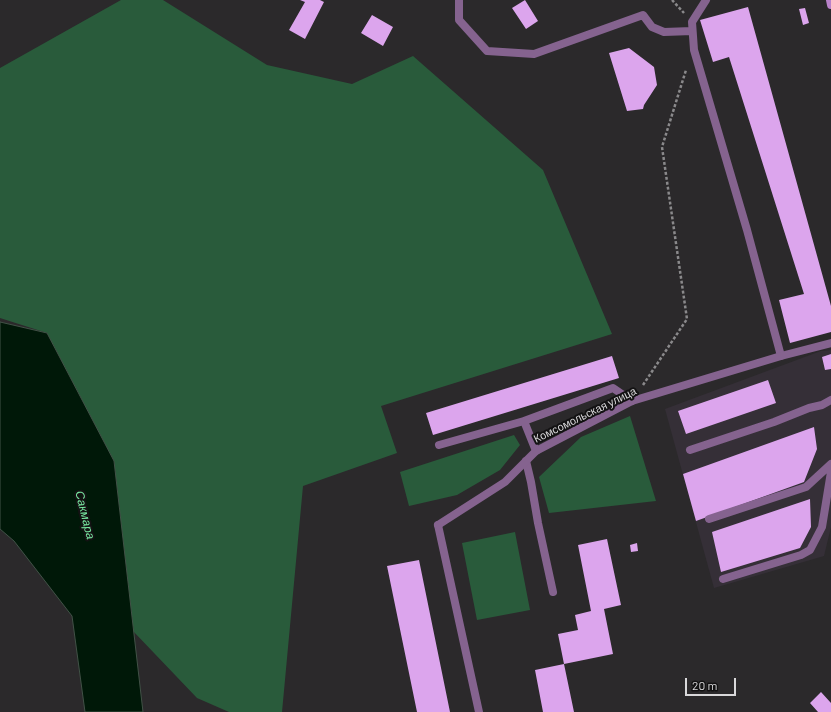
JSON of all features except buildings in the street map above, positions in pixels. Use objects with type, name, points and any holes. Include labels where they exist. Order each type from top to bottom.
[{"type":"street","points":[[459,0],[459,20],[487,51],[534,54],[643,15],[652,27],[664,32],[692,30]]},
{"type":"street","points":[[706,0],[692,22],[694,50],[747,230],[781,356]]},
{"type":"street","points":[[830,0],[831,5]]},
{"type":"street","name":"Комсомольская улица","points":[[479,712],[438,525],[505,482],[536,451],[632,401],[781,356],[831,343]]},
{"type":"street","points":[[439,445],[524,421],[613,388],[632,401]]},
{"type":"street","points":[[690,450],[774,422],[809,408],[822,405],[831,400]]},
{"type":"street","points":[[524,421],[536,451]]},
{"type":"street","points":[[526,461],[538,523],[554,592]]},
{"type":"street","points":[[709,519],[806,487],[831,464]]},
{"type":"street","points":[[723,579],[801,555],[810,550],[822,527],[831,472]]},
{"type":"path","points":[[632,401],[688,319],[662,147],[682,81],[694,50]]},
{"type":"shaded area","points":[[831,350],[831,527],[824,556],[714,588],[665,409],[821,351]]},
{"type":"green space","points":[[121,0],[163,0],[267,65],[352,84],[413,56],[543,170],[612,334],[381,406],[397,453],[303,486],[282,712],[229,712],[197,698],[133,631],[114,461],[47,333],[0,318],[0,68]]},
{"type":"green space","points":[[630,416],[656,501],[549,513],[539,477],[581,437]]},
{"type":"green space","points":[[514,435],[520,445],[500,470],[457,495],[409,506],[400,472]]},
{"type":"green space","points":[[515,532],[530,610],[477,620],[462,543]]},
{"type":"water","name":"Сакмара","points":[[0,322],[47,333],[114,461],[143,712],[85,712],[72,616],[14,541],[0,529]]}]
